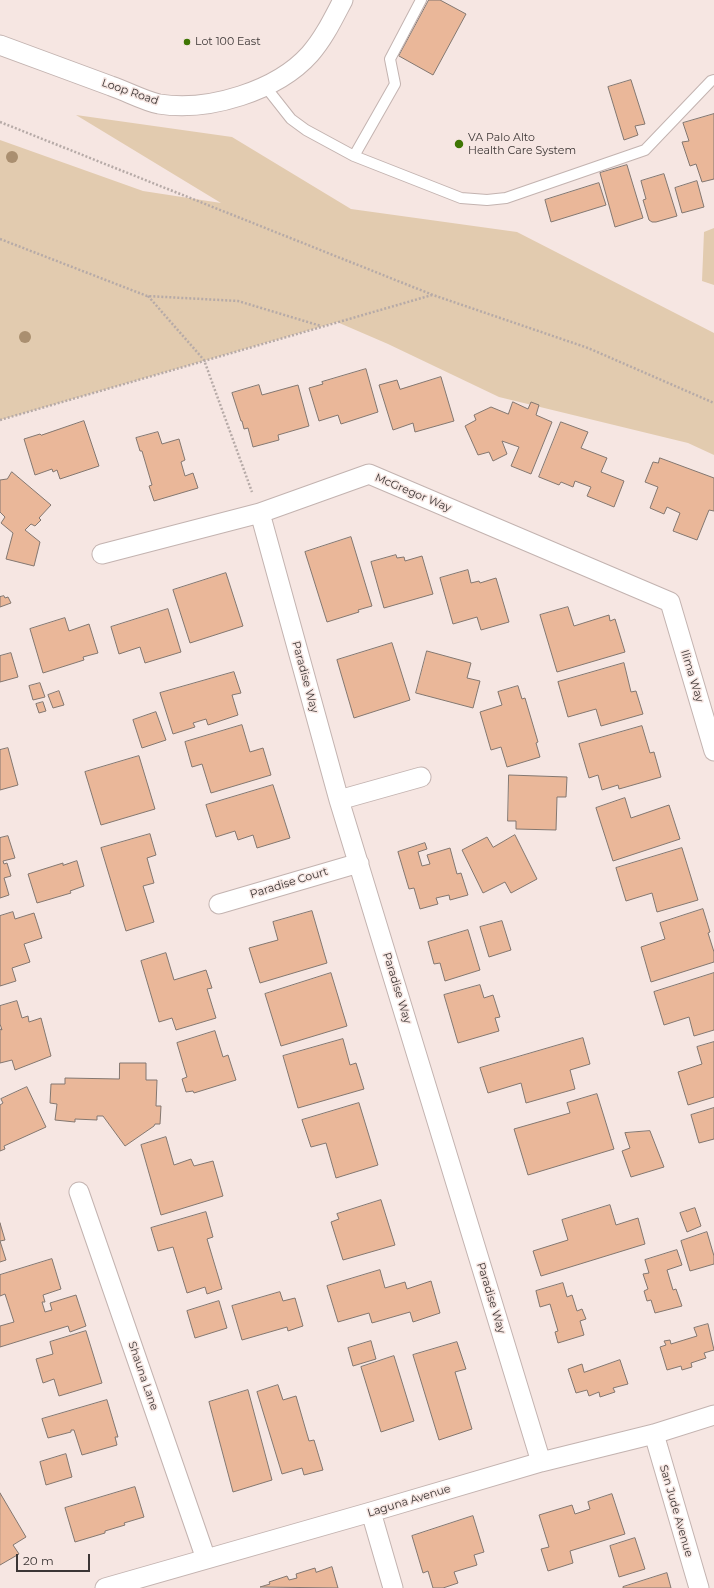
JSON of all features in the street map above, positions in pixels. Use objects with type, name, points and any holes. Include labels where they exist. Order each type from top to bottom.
[{"type":"street","name":"Loop Road","points":[[0,45],[159,103],[191,106],[228,100],[265,86],[289,73],[309,55],[325,34],[343,0]]},
{"type":"street","name":"McGregor Way","points":[[102,554],[260,513],[369,474],[670,602]]},
{"type":"street","name":"Paradise Way","points":[[260,513],[340,800],[541,1462]]},
{"type":"street","name":"Ilima Way","points":[[670,602],[714,750]]},
{"type":"street","points":[[340,800],[421,777]]},
{"type":"street","name":"Paradise Court","points":[[219,904],[359,863]]},
{"type":"street","name":"Shauna Lane","points":[[79,1192],[206,1559]]},
{"type":"street","name":"Laguna Avenue","points":[[105,1588],[541,1462],[654,1434],[714,1415]]},
{"type":"street","name":"San Jude Avenue","points":[[654,1434],[699,1588]]},
{"type":"street","points":[[371,1512],[393,1588]]},
{"type":"lane","points":[[354,156],[395,84],[390,59],[421,0]]},
{"type":"lane","points":[[265,86],[291,119],[306,130],[354,156],[461,198],[487,200],[506,198],[644,150],[711,81],[714,80]]},
{"type":"path","points":[[0,122],[432,295],[588,348],[714,403]]},
{"type":"path","points":[[0,239],[147,296],[238,301],[323,326]]},
{"type":"path","points":[[0,420],[432,295]]},
{"type":"path","points":[[147,296],[204,360],[260,513]]},
{"type":"shaded area","points":[[76,115],[232,137],[351,209],[517,232],[714,333],[714,455],[688,443],[499,397],[388,344],[337,322],[0,420],[0,140],[143,191],[221,203]]},
{"type":"shaded area","points":[[714,228],[714,285],[702,281],[704,232]]},
{"type":"building","points":[[429,0],[440,0],[466,14],[433,75],[399,56]]},
{"type":"building","points":[[631,80],[645,124],[635,126],[638,135],[624,140],[608,87]]},
{"type":"building","points":[[714,114],[714,179],[702,182],[696,164],[690,166],[682,142],[689,141],[683,123]]},
{"type":"building","points":[[627,165],[643,218],[615,227],[600,173]]},
{"type":"building","points":[[664,174],[677,216],[652,222],[649,220],[643,200],[646,199],[641,181]]},
{"type":"building","points":[[697,181],[704,207],[682,213],[675,188]]},
{"type":"building","points":[[599,183],[606,205],[551,222],[545,200]]},
{"type":"building","points":[[366,369],[378,412],[341,424],[338,415],[319,421],[309,388],[323,384],[322,382]]},
{"type":"building","points":[[441,377],[454,421],[415,432],[413,423],[393,430],[379,385],[397,380],[400,389]]},
{"type":"building","points":[[259,385],[262,395],[298,385],[309,426],[278,435],[279,440],[253,447],[248,428],[244,429],[232,393]]},
{"type":"building","points":[[513,402],[528,409],[531,402],[539,405],[536,415],[552,422],[531,474],[511,466],[519,447],[502,441],[507,454],[493,461],[489,452],[478,455],[465,426],[476,420],[474,415],[491,407],[508,414]]},
{"type":"building","points":[[84,421],[99,466],[60,479],[57,470],[53,472],[52,469],[35,475],[24,439]]},
{"type":"building","points":[[561,422],[588,432],[581,448],[607,458],[601,472],[624,481],[614,507],[587,496],[591,487],[575,481],[573,487],[561,482],[559,485],[539,477]]},
{"type":"building","points":[[158,432],[162,444],[179,439],[185,460],[181,462],[185,476],[193,473],[198,488],[154,501],[149,486],[152,485],[142,451],[140,451],[136,438]]},
{"type":"building","points":[[660,458],[714,478],[714,511],[709,510],[697,540],[673,531],[680,513],[667,507],[664,514],[650,508],[658,487],[645,482],[653,462],[658,463]]},
{"type":"building","points":[[12,472],[51,505],[39,518],[41,520],[35,526],[31,524],[25,530],[40,542],[34,566],[6,559],[13,533],[1,523],[5,517],[0,512],[0,480],[7,479]]},
{"type":"building","points":[[351,537],[372,606],[358,610],[359,612],[327,622],[305,552]]},
{"type":"building","points":[[396,555],[397,558],[404,557],[405,561],[422,556],[433,594],[384,608],[371,562]]},
{"type":"building","points":[[468,570],[471,583],[479,581],[480,583],[496,578],[509,622],[481,630],[477,617],[453,624],[440,578]]},
{"type":"building","points":[[226,573],[243,626],[190,643],[173,590]]},
{"type":"building","points":[[4,596],[5,598],[8,597],[11,603],[0,607],[0,597]]},
{"type":"building","points":[[568,607],[574,626],[609,615],[610,621],[615,619],[625,652],[557,672],[540,615]]},
{"type":"building","points":[[168,609],[181,652],[145,663],[140,647],[119,654],[111,627]]},
{"type":"building","points":[[65,618],[69,631],[89,624],[98,653],[83,657],[84,660],[43,673],[30,629]]},
{"type":"building","points":[[392,643],[410,700],[354,718],[337,660]]},
{"type":"building","points":[[427,651],[471,663],[467,678],[480,681],[473,708],[416,693]]},
{"type":"building","points":[[11,653],[18,677],[0,682],[0,656]]},
{"type":"building","points":[[624,663],[631,692],[636,691],[643,714],[601,726],[596,709],[568,717],[558,682]]},
{"type":"building","points":[[234,672],[241,693],[232,695],[238,715],[208,725],[206,719],[193,723],[195,727],[173,734],[160,693]]},
{"type":"building","points":[[40,683],[45,697],[33,700],[29,686]]},
{"type":"building","points":[[518,686],[522,699],[525,698],[538,742],[536,743],[540,757],[507,767],[501,747],[491,750],[480,712],[502,705],[498,692]]},
{"type":"building","points":[[59,691],[64,705],[53,708],[48,695]]},
{"type":"building","points":[[43,702],[46,711],[39,713],[36,704]]},
{"type":"building","points":[[156,712],[166,740],[142,748],[133,720]]},
{"type":"building","points":[[242,725],[250,752],[263,748],[271,775],[211,793],[202,764],[192,767],[185,742]]},
{"type":"building","points":[[642,726],[650,753],[654,752],[661,777],[619,789],[618,785],[602,790],[598,775],[589,778],[579,744]]},
{"type":"building","points":[[8,748],[18,785],[0,790],[0,750]]},
{"type":"building","points":[[139,756],[155,809],[101,825],[85,772]]},
{"type":"building","points":[[509,775],[567,777],[566,797],[557,797],[556,830],[516,829],[516,821],[508,821]]},
{"type":"building","points":[[273,785],[290,838],[257,848],[253,835],[238,840],[235,831],[216,837],[206,805]]},
{"type":"building","points":[[625,798],[631,818],[669,805],[680,839],[613,861],[596,808]]},
{"type":"building","points":[[150,834],[156,855],[147,858],[154,883],[143,886],[154,922],[126,931],[101,848]]},
{"type":"building","points":[[515,835],[537,879],[511,893],[505,882],[483,893],[462,850],[487,837],[493,847]]},
{"type":"building","points":[[8,836],[15,858],[3,861],[4,864],[7,863],[11,876],[4,878],[9,895],[0,898],[0,838]]},
{"type":"building","points":[[425,843],[427,849],[418,852],[422,866],[430,864],[427,855],[450,848],[457,874],[461,873],[468,895],[450,900],[449,895],[436,898],[438,904],[420,909],[414,888],[409,889],[398,852]]},
{"type":"building","points":[[682,848],[698,900],[657,912],[652,893],[626,901],[616,868]]},
{"type":"building","points":[[77,861],[84,886],[70,891],[71,893],[37,903],[28,874],[63,863],[63,865]]},
{"type":"building","points":[[703,909],[710,932],[708,933],[714,952],[714,962],[651,982],[641,947],[665,939],[660,923]]},
{"type":"building","points":[[312,911],[327,963],[260,983],[249,948],[278,940],[273,922]]},
{"type":"building","points":[[13,912],[15,919],[34,913],[42,938],[24,944],[30,962],[12,968],[16,981],[0,986],[0,916]]},
{"type":"building","points":[[502,921],[511,950],[489,957],[480,927]]},
{"type":"building","points":[[468,930],[480,970],[445,981],[440,963],[434,964],[428,942]]},
{"type":"building","points":[[166,953],[174,980],[206,970],[212,988],[207,989],[216,1018],[176,1030],[172,1018],[159,1022],[141,961]]},
{"type":"building","points":[[331,973],[347,1026],[281,1046],[265,994]]},
{"type":"building","points":[[714,973],[714,1030],[694,1036],[689,1017],[664,1025],[654,992]]},
{"type":"building","points":[[480,985],[484,998],[493,995],[500,1017],[495,1018],[499,1031],[458,1043],[444,995]]},
{"type":"building","points":[[17,1001],[22,1018],[28,1016],[29,1022],[41,1018],[51,1056],[15,1070],[12,1060],[0,1063],[0,1029],[2,1030],[0,1024],[0,1006]]},
{"type":"building","points":[[215,1031],[223,1057],[228,1055],[236,1080],[194,1093],[193,1091],[186,1092],[182,1079],[187,1077],[177,1043]]},
{"type":"building","points":[[583,1038],[590,1064],[570,1070],[575,1089],[526,1103],[521,1083],[488,1093],[480,1068]]},
{"type":"building","points":[[343,1039],[350,1065],[356,1063],[364,1089],[298,1108],[283,1056]]},
{"type":"building","points":[[714,1042],[714,1097],[688,1105],[678,1072],[702,1064],[697,1047]]},
{"type":"building","points":[[120,1063],[146,1063],[146,1080],[157,1080],[156,1106],[161,1106],[160,1124],[155,1124],[125,1146],[103,1116],[97,1116],[97,1120],[75,1119],[75,1122],[55,1120],[57,1104],[50,1103],[51,1084],[65,1084],[65,1078],[119,1079]]},
{"type":"building","points":[[27,1087],[46,1127],[4,1146],[5,1149],[0,1151],[0,1105],[3,1103],[1,1099]]},
{"type":"building","points":[[597,1094],[614,1149],[528,1175],[514,1129],[570,1113],[567,1103]]},
{"type":"building","points":[[359,1103],[378,1165],[336,1178],[326,1143],[311,1147],[302,1120]]},
{"type":"building","points":[[714,1108],[714,1139],[699,1143],[691,1115]]},
{"type":"building","points":[[650,1131],[664,1167],[631,1177],[622,1151],[630,1148],[625,1133]]},
{"type":"building","points":[[166,1137],[174,1165],[191,1159],[194,1166],[213,1161],[223,1196],[161,1215],[141,1145]]},
{"type":"building","points":[[381,1200],[395,1245],[343,1260],[331,1222],[339,1219],[337,1214]]},
{"type":"building","points":[[610,1205],[616,1225],[638,1218],[645,1244],[541,1276],[533,1251],[568,1240],[562,1220]]},
{"type":"building","points":[[695,1208],[701,1226],[687,1232],[680,1213]]},
{"type":"building","points":[[206,1212],[213,1237],[207,1239],[222,1289],[207,1294],[205,1287],[187,1293],[173,1247],[158,1251],[151,1228]]},
{"type":"building","points":[[0,1223],[5,1240],[0,1241]]},
{"type":"building","points":[[707,1232],[714,1256],[714,1264],[690,1271],[681,1241]]},
{"type":"building","points":[[0,1241],[6,1260],[0,1262]]},
{"type":"building","points":[[677,1250],[682,1265],[667,1270],[673,1290],[676,1289],[682,1306],[655,1313],[651,1300],[647,1301],[644,1291],[648,1289],[643,1274],[649,1273],[645,1260]]},
{"type":"building","points":[[52,1259],[61,1289],[43,1295],[45,1302],[42,1302],[45,1312],[52,1310],[50,1303],[76,1295],[86,1326],[70,1332],[68,1326],[0,1347],[0,1326],[14,1322],[5,1294],[0,1296],[0,1275]]},
{"type":"building","points":[[380,1270],[385,1288],[405,1282],[407,1289],[431,1281],[440,1313],[413,1322],[410,1312],[372,1323],[369,1313],[338,1322],[327,1286]]},
{"type":"building","points":[[563,1283],[567,1297],[572,1295],[577,1311],[582,1309],[586,1319],[580,1321],[584,1335],[558,1343],[555,1332],[558,1331],[550,1304],[540,1307],[536,1291]]},
{"type":"building","points":[[280,1292],[283,1301],[295,1298],[303,1326],[288,1331],[287,1327],[242,1340],[232,1306]]},
{"type":"building","points":[[219,1301],[227,1328],[195,1338],[187,1311]]},
{"type":"building","points":[[708,1324],[714,1350],[704,1353],[706,1358],[691,1363],[692,1367],[682,1370],[681,1366],[667,1370],[660,1347],[666,1345],[664,1341],[670,1340],[671,1344],[697,1336],[694,1328]]},
{"type":"building","points":[[86,1331],[102,1383],[59,1396],[54,1379],[43,1383],[36,1359],[53,1354],[50,1342]]},
{"type":"building","points":[[371,1341],[376,1359],[353,1366],[348,1348]]},
{"type":"building","points":[[457,1342],[466,1369],[455,1372],[472,1429],[439,1440],[413,1355]]},
{"type":"building","points":[[394,1356],[414,1421],[381,1432],[361,1367]]},
{"type":"building","points":[[620,1360],[628,1384],[613,1388],[615,1392],[600,1397],[599,1392],[589,1396],[587,1390],[576,1393],[568,1369],[582,1364],[584,1372]]},
{"type":"building","points":[[278,1385],[283,1400],[296,1396],[309,1441],[314,1440],[323,1470],[304,1475],[302,1468],[282,1474],[257,1392]]},
{"type":"building","points":[[248,1390],[272,1480],[233,1492],[209,1402]]},
{"type":"building","points":[[107,1400],[118,1437],[115,1437],[117,1445],[82,1455],[74,1430],[48,1438],[42,1419]]},
{"type":"building","points":[[66,1454],[72,1477],[46,1485],[40,1462]]},
{"type":"building","points":[[135,1487],[144,1517],[124,1523],[125,1525],[105,1531],[105,1533],[75,1542],[65,1508]]},
{"type":"building","points":[[0,1493],[26,1537],[13,1545],[19,1554],[0,1565]]},
{"type":"building","points":[[612,1494],[625,1534],[570,1551],[573,1563],[548,1571],[541,1549],[549,1547],[539,1515],[572,1505],[575,1514],[590,1509],[588,1502]]},
{"type":"building","points":[[473,1516],[484,1552],[474,1555],[477,1565],[454,1572],[458,1583],[443,1588],[433,1588],[428,1571],[423,1573],[412,1536]]},
{"type":"building","points":[[635,1538],[645,1569],[619,1577],[610,1546]]},
{"type":"building","points":[[332,1567],[338,1588],[260,1587],[270,1584],[269,1582],[287,1576],[289,1580],[297,1578],[296,1574],[315,1568],[316,1572]]},
{"type":"building","points":[[667,1573],[671,1588],[623,1588],[623,1587]]},
{"type":"place","name":"Lot 100 East","points":[[187,42]]},
{"type":"place","name":"VA Palo Alto Health Care System","points":[[459,144]]}]
